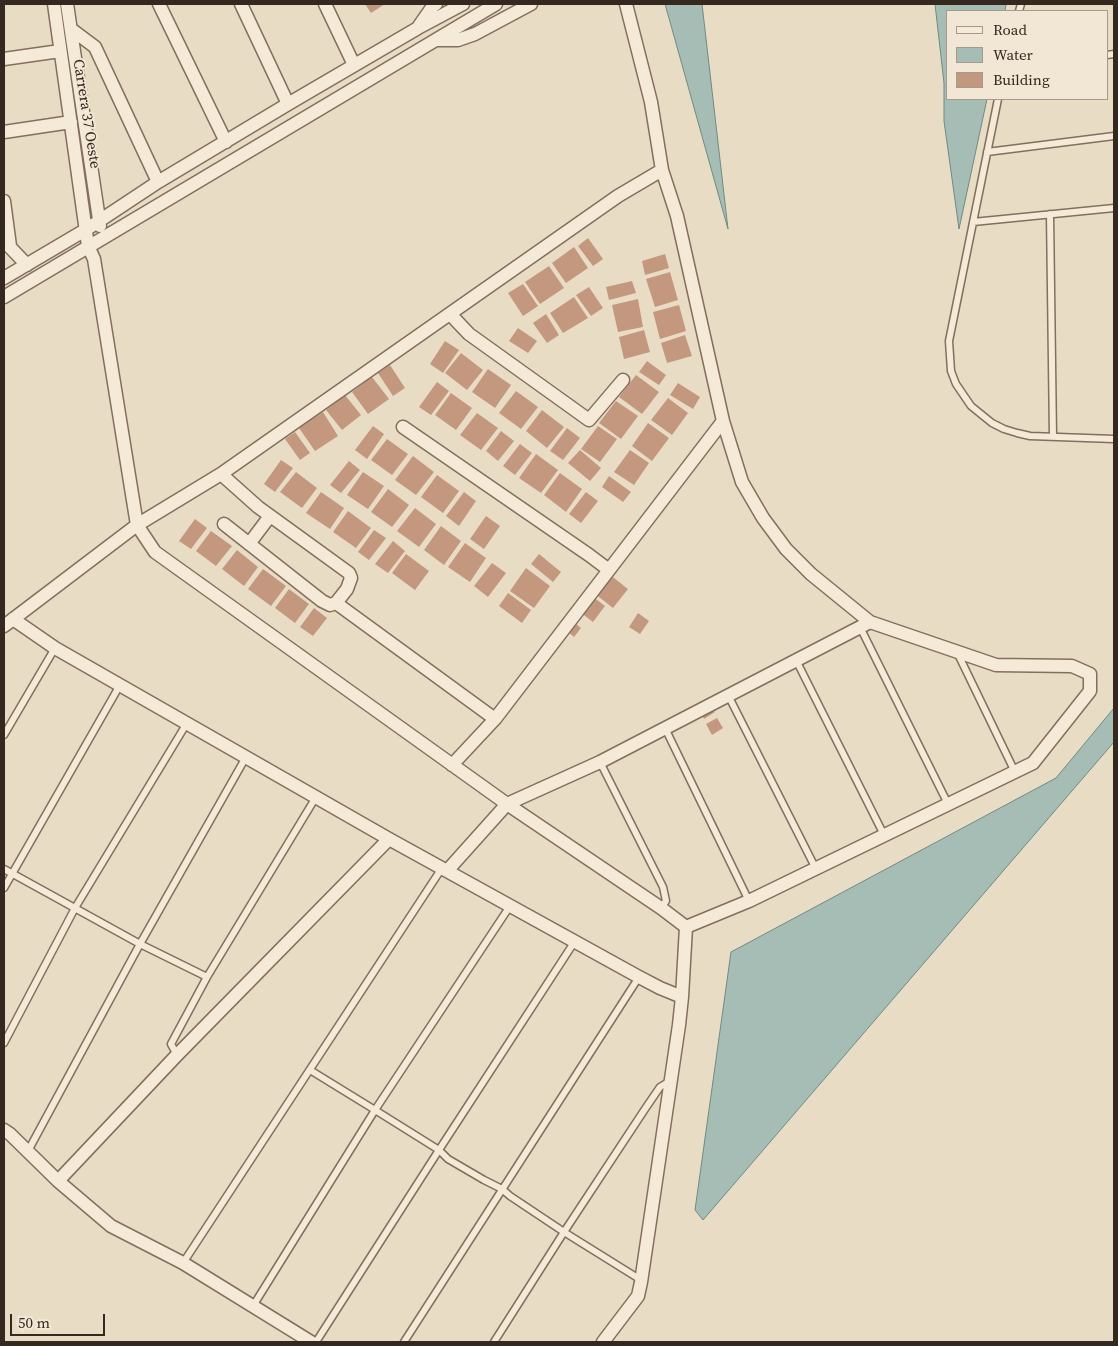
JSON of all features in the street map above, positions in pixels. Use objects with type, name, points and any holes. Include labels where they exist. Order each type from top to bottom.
[{"type":"street","name":"Carrera 37 Oeste","points":[[54,4],[88,246],[94,260],[137,525]]},
{"type":"street","name":"Carrera 37 Oeste","points":[[68,4],[102,239]]},
{"type":"street","points":[[159,4],[226,142]]},
{"type":"street","points":[[241,4],[288,104]]},
{"type":"street","points":[[325,4],[354,65]]},
{"type":"street","points":[[418,28],[436,4]]},
{"type":"street","points":[[4,278],[87,229],[158,182],[288,104],[463,4]]},
{"type":"street","points":[[4,298],[88,246],[496,4]]},
{"type":"street","points":[[437,40],[458,40],[467,37],[531,4]]},
{"type":"street","points":[[626,4],[651,102],[662,170],[677,216],[723,421],[742,482],[763,518],[786,549],[865,624],[996,665],[1072,666],[1090,674],[1090,691],[1033,763],[749,901],[686,927]]},
{"type":"street","points":[[71,29],[95,47],[158,182]]},
{"type":"street","points":[[4,59],[60,51]]},
{"type":"street","points":[[4,132],[71,122]]},
{"type":"street","points":[[662,170],[618,196],[221,474],[137,525],[8,623],[389,839],[639,977],[682,997]]},
{"type":"street","points":[[4,202],[7,243],[27,265]]},
{"type":"street","points":[[94,260],[102,239]]},
{"type":"street","points":[[450,314],[469,334],[589,420],[623,380]]},
{"type":"street","points":[[452,765],[494,720],[723,421]]},
{"type":"street","points":[[403,427],[609,570]]},
{"type":"street","points":[[221,474],[258,507],[348,573],[351,578],[347,588],[336,603],[330,604],[322,601],[224,524]]},
{"type":"street","points":[[249,544],[270,516]]},
{"type":"street","points":[[137,525],[155,552],[507,804],[686,927]]},
{"type":"street","points":[[336,603],[494,720]]},
{"type":"street","points":[[444,869],[507,804],[600,762],[865,624]]},
{"type":"street","points":[[58,1180],[177,1055],[389,839]]},
{"type":"street","points":[[603,1342],[638,1296],[682,997],[686,927]]},
{"type":"street","points":[[4,1130],[111,1226],[183,1263],[310,1342]]},
{"type":"lane","points":[[998,100],[949,341],[951,371],[956,384],[971,406],[992,423],[1030,436],[1114,439]]},
{"type":"lane","points":[[987,152],[1114,136]]},
{"type":"lane","points":[[973,222],[1114,208]]},
{"type":"lane","points":[[1050,214],[1053,437]]},
{"type":"lane","points":[[865,624],[948,804]]},
{"type":"lane","points":[[4,735],[55,648]]},
{"type":"lane","points":[[956,651],[1015,772]]},
{"type":"lane","points":[[796,660],[884,835]]},
{"type":"lane","points":[[4,888],[120,685]]},
{"type":"lane","points":[[728,695],[816,869]]},
{"type":"lane","points":[[4,1043],[75,908],[187,723]]},
{"type":"lane","points":[[665,728],[749,901]]},
{"type":"lane","points":[[28,1151],[140,944],[246,757]]},
{"type":"lane","points":[[600,762],[663,887],[666,901],[660,908]]},
{"type":"lane","points":[[177,1055],[171,1044],[207,977],[316,797]]},
{"type":"lane","points":[[183,1263],[444,869]]},
{"type":"lane","points":[[4,870],[140,944],[207,977]]},
{"type":"lane","points":[[253,1306],[375,1110],[510,906]]},
{"type":"lane","points":[[316,1342],[575,941]]},
{"type":"lane","points":[[404,1342],[639,977]]},
{"type":"lane","points":[[310,1070],[439,1150],[448,1159],[502,1189],[564,1232],[641,1280]]},
{"type":"lane","points":[[494,1342],[655,1094],[660,1087],[670,1081]]},
{"type":"water","points":[[665,4],[702,4],[728,229]]},
{"type":"water","points":[[935,4],[1006,4],[1005,10],[946,10],[946,100],[987,100],[959,229],[944,121],[944,83]]},
{"type":"water","points":[[1114,708],[1114,742],[703,1220],[695,1210],[731,952],[1056,778]]},
{"type":"building","points":[[365,4],[385,4],[371,13]]},
{"type":"building","points":[[588,238],[603,259],[593,266],[578,246]]},
{"type":"building","points":[[574,247],[588,268],[566,283],[552,263]]},
{"type":"building","points":[[665,254],[669,268],[645,275],[642,261]]},
{"type":"building","points":[[549,266],[564,288],[540,304],[525,282]]},
{"type":"building","points":[[670,272],[678,300],[655,307],[646,279]]},
{"type":"building","points":[[632,281],[636,293],[609,300],[606,287]]},
{"type":"building","points":[[523,284],[538,306],[523,316],[508,293]]},
{"type":"building","points":[[589,287],[603,308],[591,316],[576,295]]},
{"type":"building","points":[[574,297],[588,318],[563,333],[550,313]]},
{"type":"building","points":[[638,299],[643,327],[618,332],[612,305]]},
{"type":"building","points":[[679,305],[686,331],[660,339],[653,312]]},
{"type":"building","points":[[546,314],[559,335],[547,343],[533,323]]},
{"type":"building","points":[[518,328],[537,341],[528,353],[509,341]]},
{"type":"building","points":[[644,330],[650,352],[624,359],[619,337]]},
{"type":"building","points":[[685,335],[692,356],[667,363],[661,343]]},
{"type":"building","points":[[445,341],[459,350],[443,373],[430,364]]},
{"type":"building","points":[[461,353],[483,370],[467,390],[445,373]]},
{"type":"building","points":[[647,361],[666,375],[659,385],[639,372]]},
{"type":"building","points":[[390,365],[405,388],[393,396],[378,373]]},
{"type":"building","points":[[488,369],[511,385],[495,408],[472,392]]},
{"type":"building","points":[[636,375],[659,392],[642,414],[619,397]]},
{"type":"building","points":[[372,377],[389,399],[368,414],[352,392]]},
{"type":"building","points":[[437,382],[449,391],[431,415],[419,407]]},
{"type":"building","points":[[678,383],[700,397],[693,409],[670,395]]},
{"type":"building","points":[[516,391],[538,407],[521,429],[499,413]]},
{"type":"building","points":[[451,393],[472,408],[456,430],[435,415]]},
{"type":"building","points":[[345,395],[361,415],[342,430],[326,410]]},
{"type":"building","points":[[668,398],[688,413],[672,435],[651,420]]},
{"type":"building","points":[[616,401],[638,416],[621,439],[599,423]]},
{"type":"building","points":[[542,410],[564,427],[547,448],[526,431]]},
{"type":"building","points":[[323,412],[338,436],[315,451],[299,428]]},
{"type":"building","points":[[477,413],[498,428],[481,450],[460,435]]},
{"type":"building","points":[[648,423],[669,438],[652,461],[632,446]]},
{"type":"building","points":[[373,426],[384,434],[367,459],[355,450]]},
{"type":"building","points":[[598,426],[617,439],[600,462],[581,449]]},
{"type":"building","points":[[567,428],[580,438],[563,460],[550,451]]},
{"type":"building","points":[[501,431],[514,441],[498,461],[486,451]]},
{"type":"building","points":[[295,432],[310,453],[300,460],[285,439]]},
{"type":"building","points":[[387,439],[408,454],[392,475],[371,460]]},
{"type":"building","points":[[520,444],[532,453],[515,475],[503,466]]},
{"type":"building","points":[[580,450],[601,468],[590,481],[568,463]]},
{"type":"building","points":[[630,450],[649,463],[634,485],[614,472]]},
{"type":"building","points":[[536,454],[558,470],[541,493],[519,478]]},
{"type":"building","points":[[413,456],[434,472],[416,495],[395,480]]},
{"type":"building","points":[[281,460],[293,468],[275,492],[264,484]]},
{"type":"building","points":[[349,461],[360,470],[341,493],[330,485]]},
{"type":"building","points":[[296,472],[317,488],[302,508],[280,492]]},
{"type":"building","points":[[363,472],[384,486],[368,509],[347,495]]},
{"type":"building","points":[[560,473],[582,489],[566,512],[544,495]]},
{"type":"building","points":[[437,475],[459,491],[443,513],[421,497]]},
{"type":"building","points":[[609,476],[631,492],[623,502],[602,487]]},
{"type":"building","points":[[388,489],[409,505],[392,527],[371,512]]},
{"type":"building","points":[[321,492],[344,508],[330,529],[306,513]]},
{"type":"building","points":[[464,492],[476,501],[459,526],[446,516]]},
{"type":"building","points":[[586,492],[598,501],[581,523],[569,514]]},
{"type":"building","points":[[415,508],[436,524],[419,547],[397,531]]},
{"type":"building","points":[[348,511],[371,528],[356,548],[333,532]]},
{"type":"building","points":[[486,516],[500,526],[484,549],[470,539]]},
{"type":"building","points":[[195,519],[207,528],[191,549],[179,541]]},
{"type":"building","points":[[441,526],[461,541],[444,565],[424,550]]},
{"type":"building","points":[[374,530],[386,538],[369,560],[358,552]]},
{"type":"building","points":[[211,531],[232,546],[216,566],[196,551]]},
{"type":"building","points":[[393,541],[405,551],[388,573],[375,564]]},
{"type":"building","points":[[465,543],[486,558],[470,582],[448,567]]},
{"type":"building","points":[[237,550],[258,567],[244,586],[222,569]]},
{"type":"building","points":[[406,554],[429,571],[415,590],[392,573]]},
{"type":"building","points":[[539,554],[561,572],[553,582],[531,564]]},
{"type":"building","points":[[492,563],[506,573],[488,597],[474,586]]},
{"type":"building","points":[[526,568],[550,586],[534,608],[510,591]]},
{"type":"building","points":[[263,569],[286,586],[271,606],[248,589]]},
{"type":"building","points":[[609,574],[628,589],[613,608],[594,593]]},
{"type":"building","points":[[289,589],[309,604],[295,623],[275,608]]},
{"type":"building","points":[[508,593],[531,610],[522,623],[499,606]]},
{"type":"building","points":[[592,596],[605,606],[593,622],[580,612]]},
{"type":"building","points":[[314,608],[327,618],[313,636],[300,627]]},
{"type":"building","points":[[638,613],[649,621],[640,634],[629,627]]},
{"type":"building","points":[[573,621],[581,628],[574,637],[566,630]]},
{"type":"building","points":[[712,706],[715,712],[704,719],[701,712]]},
{"type":"building","points":[[717,718],[723,728],[712,735],[706,724]]}]
